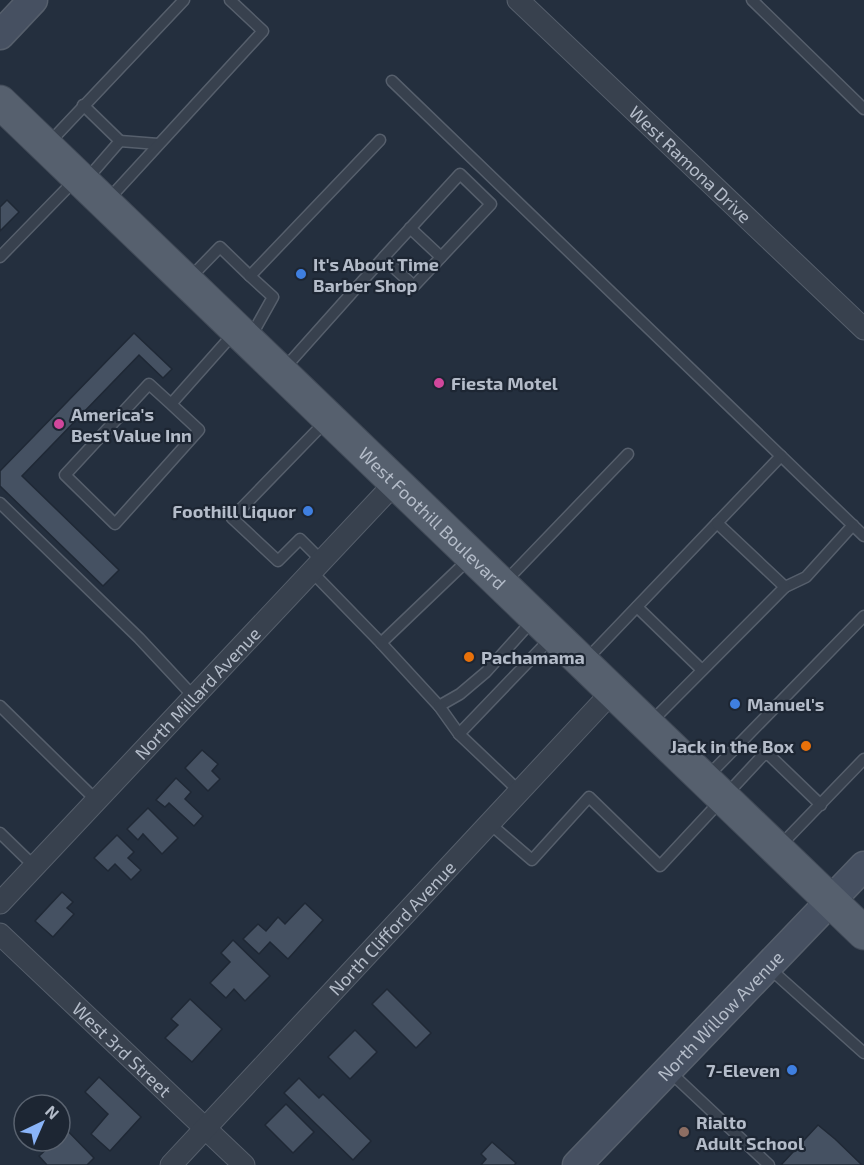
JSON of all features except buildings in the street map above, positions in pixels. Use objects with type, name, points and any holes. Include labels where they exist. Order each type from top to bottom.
[{"type":"main road","name":"West Foothill Boulevard","points":[[0,102],[864,933]]},
{"type":"street","points":[[0,34],[33,0]]},
{"type":"street","name":"West Ramona Drive","points":[[518,0],[864,328]]},
{"type":"street","name":"North Millard Avenue","points":[[0,903],[395,483]]},
{"type":"street","name":"North Clifford Avenue","points":[[171,1165],[613,691]]},
{"type":"street","name":"North Willow Avenue","points":[[577,1165],[864,866]]},
{"type":"street","name":"West 3rd Street","points":[[0,934],[244,1165]]},
{"type":"lane","points":[[46,146],[184,0]]},
{"type":"lane","points":[[0,257],[89,188],[158,144],[263,31],[230,0]]},
{"type":"lane","points":[[752,0],[864,109]]},
{"type":"lane","points":[[392,81],[864,536]]},
{"type":"lane","points":[[83,105],[120,141],[158,144]]},
{"type":"lane","points":[[250,276],[380,140]]},
{"type":"lane","points":[[89,188],[120,141]]},
{"type":"lane","points":[[281,373],[383,258],[460,174],[491,204],[414,286],[383,258]]},
{"type":"lane","points":[[410,228],[441,257]]},
{"type":"lane","points":[[171,404],[242,336],[273,297],[220,247],[187,282]]},
{"type":"lane","points":[[149,384],[171,404],[199,430],[115,524],[64,475],[149,384]]},
{"type":"lane","points":[[329,419],[232,518],[278,561],[300,539],[317,566],[381,643],[439,706],[459,734],[519,791]]},
{"type":"lane","points":[[502,585],[628,454]]},
{"type":"lane","points":[[584,663],[781,456]]},
{"type":"lane","points":[[0,503],[139,638],[194,697]]},
{"type":"lane","points":[[717,523],[785,587]]},
{"type":"lane","points":[[648,725],[785,587],[806,578],[853,525]]},
{"type":"lane","points":[[381,643],[472,556]]},
{"type":"lane","points":[[637,607],[702,670]]},
{"type":"lane","points":[[489,823],[532,860],[589,797],[660,866],[714,788],[764,722],[864,616]]},
{"type":"lane","points":[[439,706],[460,694],[545,626]]},
{"type":"lane","points":[[459,734],[545,626]]},
{"type":"lane","points":[[0,706],[96,800]]},
{"type":"lane","points":[[714,788],[766,752],[820,805]]},
{"type":"lane","points":[[777,849],[864,759]]},
{"type":"lane","points":[[0,833],[34,866]]},
{"type":"lane","points":[[768,967],[864,1053]]},
{"type":"lane","points":[[668,1070],[769,1165]]},
{"type":"place","name":"It's About Time Barber Shop","points":[[301,274]]},
{"type":"place","name":"Fiesta Motel","points":[[439,383]]},
{"type":"place","name":"America's Best Value Inn","points":[[59,424]]},
{"type":"place","name":"Foothill Liquor","points":[[308,511]]},
{"type":"place","name":"Pachamama","points":[[469,657]]},
{"type":"place","name":"Manuel's","points":[[735,704]]},
{"type":"place","name":"Jack in the Box","points":[[806,746]]},
{"type":"place","name":"7-Eleven","points":[[792,1070]]},
{"type":"place","name":"Rialto Adult School","points":[[684,1132]]}]
